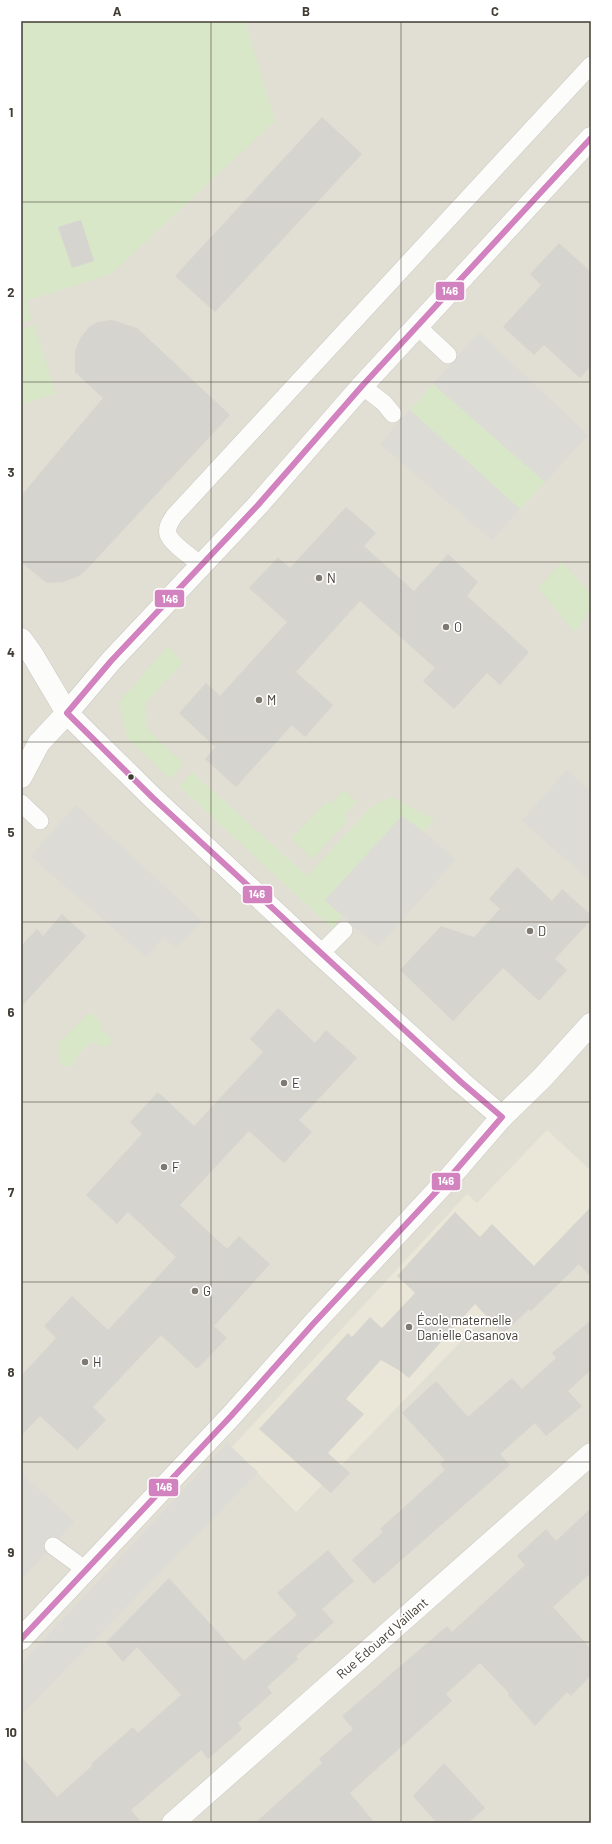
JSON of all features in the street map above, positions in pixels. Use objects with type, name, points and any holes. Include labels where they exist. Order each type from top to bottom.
[{"type":"street","points":[[21,777],[39,743],[67,713],[111,661],[258,505],[362,386],[591,138]]},
{"type":"street","points":[[21,639],[32,654],[67,713],[153,798],[320,954],[460,1082],[502,1117]]},
{"type":"street","points":[[21,1639],[231,1416],[313,1324],[450,1177],[502,1117],[589,1031]]},
{"type":"street","name":"Rue Édouard Vaillant","points":[[173,1823],[591,1454]]},
{"type":"lane","points":[[201,565],[172,540],[168,533],[168,527],[174,516],[591,66]]},
{"type":"lane","points":[[418,327],[448,355]]},
{"type":"lane","points":[[362,386],[384,404],[393,414]]},
{"type":"lane","points":[[21,803],[40,821]]},
{"type":"lane","points":[[320,954],[344,930]]},
{"type":"lane","points":[[53,1546],[86,1570]]},
{"type":"shaded area","points":[[21,21],[591,21],[591,1823],[21,1823]]},
{"type":"shaded area","points":[[479,332],[588,435],[545,482],[433,384]]},
{"type":"shaded area","points":[[410,410],[520,509],[492,540],[380,444]]},
{"type":"shaded area","points":[[567,770],[591,792],[591,881],[522,821]]},
{"type":"shaded area","points":[[76,805],[202,921],[176,948],[163,937],[146,957],[31,856]]},
{"type":"shaded area","points":[[402,816],[428,835],[455,860],[378,947],[325,900]]},
{"type":"shaded area","name":"École maternelle Danielle Casanova","points":[[547,1130],[591,1171],[591,1207],[296,1512],[232,1447],[467,1194],[477,1203]]},
{"type":"shaded area","points":[[227,1443],[258,1472],[21,1715],[21,1664]]},
{"type":"shaded area","points":[[21,1473],[74,1522],[21,1580]]},
{"type":"green space","points":[[21,21],[245,21],[275,121],[111,274],[26,301],[32,320],[21,323]]},
{"type":"green space","points":[[34,325],[56,393],[21,405],[21,329]]},
{"type":"green space","points":[[433,384],[545,482],[520,509],[410,410]]},
{"type":"green space","points":[[562,562],[591,594],[591,608],[575,632],[538,588]]},
{"type":"green space","points":[[168,646],[183,662],[145,704],[147,729],[184,764],[170,779],[127,738],[119,702]]},
{"type":"green space","points":[[192,772],[307,876],[370,808],[390,797],[434,819],[423,832],[402,816],[325,901],[342,915],[332,928],[180,787]]},
{"type":"green space","points":[[344,790],[357,802],[344,815],[348,820],[313,859],[291,839],[327,801],[331,804]]},
{"type":"green space","points":[[89,1013],[98,1019],[102,1030],[112,1040],[107,1047],[91,1042],[77,1056],[74,1063],[68,1067],[62,1066],[59,1058],[58,1043]]},
{"type":"building","points":[[322,117],[362,154],[215,312],[175,276]]},
{"type":"building","points":[[81,220],[94,261],[72,268],[58,227]]},
{"type":"building","points":[[559,243],[591,272],[591,366],[580,378],[544,345],[534,355],[503,327],[541,285],[530,274]]},
{"type":"building","points":[[112,320],[137,328],[230,415],[87,569],[79,576],[63,582],[47,583],[21,562],[21,496],[103,398],[75,372],[75,351],[81,337],[90,326],[98,322]]},
{"type":"building","points":[[346,507],[376,533],[364,546],[414,591],[448,554],[478,582],[467,596],[529,652],[500,685],[487,673],[454,709],[423,681],[435,668],[360,601],[296,672],[333,705],[305,737],[292,725],[236,787],[205,759],[215,747],[179,713],[206,683],[220,696],[287,622],[249,588],[278,557],[290,568]]},
{"type":"building","name":"D","points":[[517,867],[552,901],[562,889],[591,915],[591,920],[555,959],[567,970],[539,1001],[503,968],[453,1021],[400,970],[441,926],[474,937],[500,909],[489,899]]},
{"type":"building","points":[[62,914],[86,936],[21,1007],[21,946],[37,929],[43,936]]},
{"type":"building","points":[[278,1008],[315,1043],[326,1030],[357,1058],[299,1120],[312,1132],[284,1163],[249,1131],[180,1205],[227,1249],[239,1236],[270,1264],[214,1326],[227,1338],[197,1369],[161,1335],[93,1407],[106,1420],[77,1450],[40,1416],[21,1436],[21,1376],[56,1338],[44,1326],[72,1296],[108,1330],[176,1257],[128,1212],[117,1224],[86,1195],[142,1134],[130,1122],[158,1092],[194,1126],[263,1052],[250,1039]]},
{"type":"building","points":[[591,1207],[591,1277],[579,1264],[531,1311],[529,1309],[503,1334],[475,1304],[409,1378],[381,1360],[346,1399],[364,1414],[328,1453],[350,1473],[331,1493],[259,1429],[348,1333],[352,1337],[370,1317],[382,1328],[415,1293],[397,1276],[455,1212],[480,1237],[492,1224],[534,1266]]},
{"type":"building","points":[[591,1320],[591,1370],[568,1391],[582,1406],[546,1436],[535,1423],[500,1454],[510,1465],[374,1584],[352,1560],[383,1532],[380,1529],[445,1470],[440,1464],[445,1460],[402,1413],[436,1381],[468,1417],[512,1378],[522,1389],[556,1358],[552,1353]]},
{"type":"building","points":[[591,1508],[591,1573],[553,1607],[591,1649],[591,1675],[571,1696],[567,1692],[535,1726],[508,1695],[509,1693],[480,1663],[446,1694],[452,1701],[350,1793],[375,1823],[255,1823],[322,1763],[319,1759],[353,1729],[342,1716],[447,1626],[452,1632],[525,1565],[517,1556],[546,1529],[556,1541]]},
{"type":"building","points":[[328,1550],[354,1581],[322,1609],[334,1622],[296,1656],[298,1659],[267,1687],[272,1693],[238,1723],[242,1729],[208,1759],[201,1750],[131,1810],[142,1823],[21,1823],[21,1756],[57,1797],[92,1766],[91,1764],[133,1727],[138,1733],[181,1695],[137,1647],[123,1662],[106,1642],[169,1578],[244,1661],[297,1615],[277,1593]]},
{"type":"building","points":[[444,1763],[485,1808],[468,1823],[437,1823],[413,1796]]},
{"type":"transit line","name":"146","points":[[21,1639],[231,1416],[313,1324],[450,1177],[502,1117],[461,1082],[153,798],[67,713],[111,661],[258,505],[362,386],[591,138]]},
{"type":"place","name":"N","points":[[319,578]]},
{"type":"place","name":"O","points":[[446,627]]},
{"type":"place","name":"M","points":[[259,700]]},
{"type":"place","name":"D","points":[[530,931]]},
{"type":"place","name":"E","points":[[284,1083]]},
{"type":"place","name":"F","points":[[164,1167]]},
{"type":"place","name":"G","points":[[195,1291]]},
{"type":"place","name":"École maternelle Danielle Casanova","points":[[409,1327]]},
{"type":"place","name":"H","points":[[85,1362]]}]
